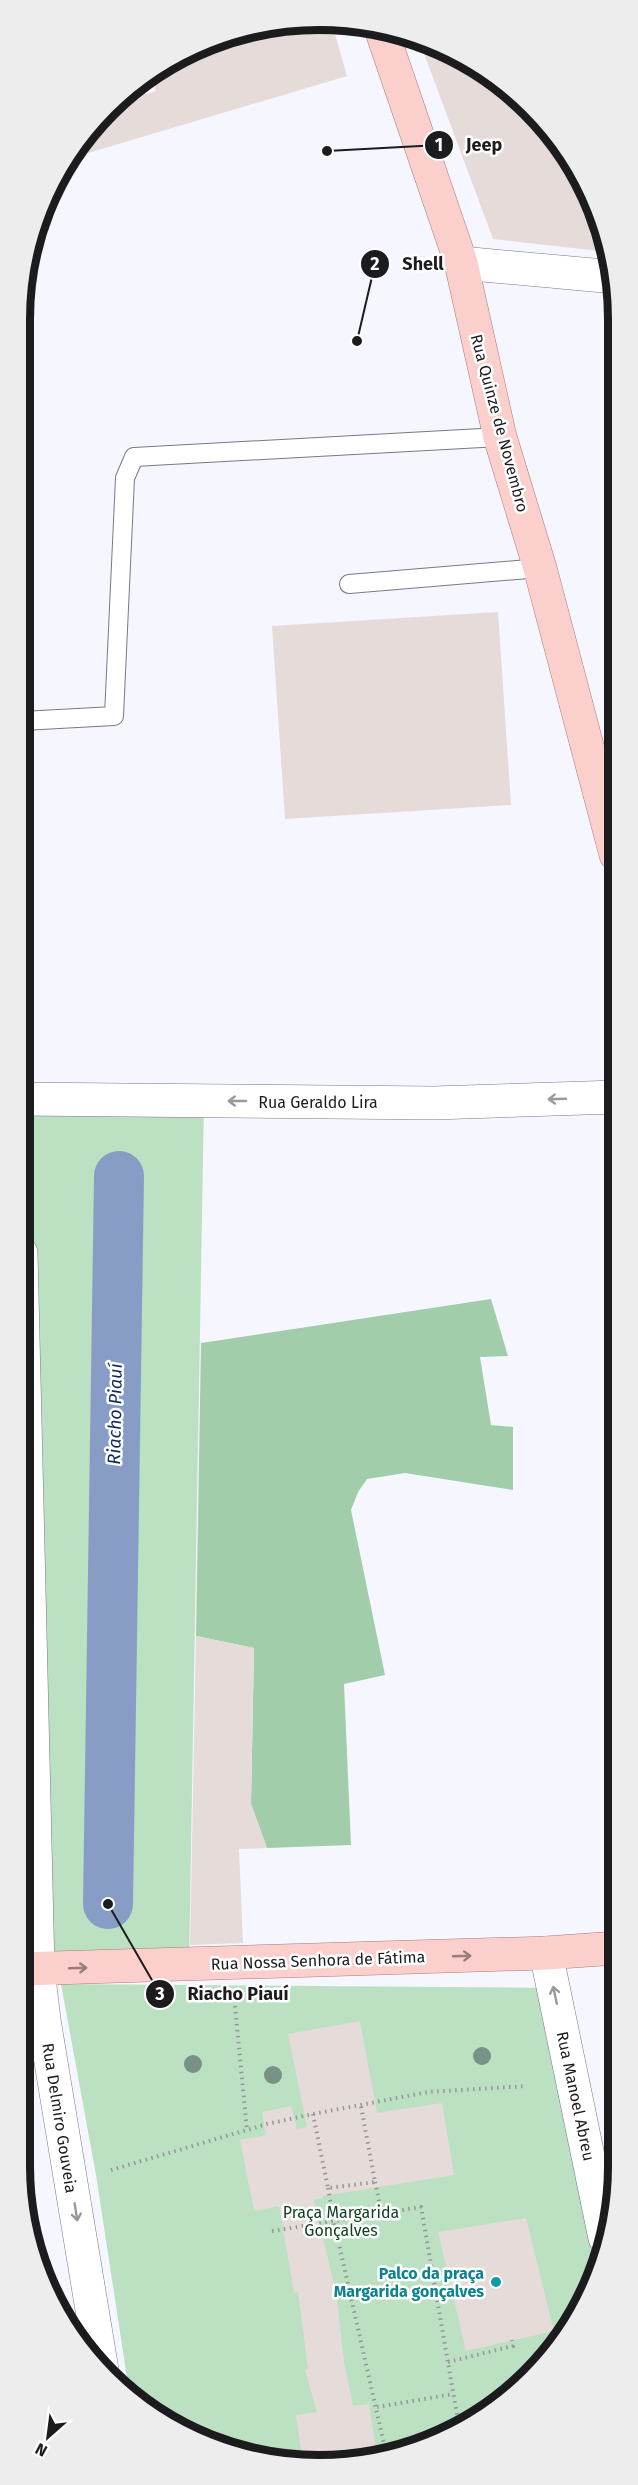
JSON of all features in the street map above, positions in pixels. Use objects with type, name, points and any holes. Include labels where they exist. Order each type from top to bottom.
[{"type":"main road","name":"Rua Quinze de Novembro","points":[[384,38],[461,263],[500,437],[540,568],[608,825]]},
{"type":"main road","name":"Rua Nossa Senhora de Fátima","points":[[30,1969],[546,1953],[608,1949]]},
{"type":"street","points":[[461,263],[605,276]]},
{"type":"street","name":"Rua Geraldo Lira","points":[[30,1099],[434,1103],[608,1097]]},
{"type":"street","name":"Rua Manoel Abreu","points":[[546,1953],[602,2223]]},
{"type":"street","name":"Rua Delmiro Gouveia","points":[[30,1972],[44,2020],[99,2354]]},
{"type":"lane","points":[[30,721],[114,716],[125,478],[134,457],[500,437]]},
{"type":"lane","points":[[349,584],[540,568]]},
{"type":"path","points":[[235,2006],[248,2130]]},
{"type":"path","points":[[107,2171],[248,2130],[313,2114],[428,2092],[527,2086]]},
{"type":"path","points":[[361,2106],[382,2214]]},
{"type":"path","points":[[313,2114],[334,2222],[385,2447]]},
{"type":"path","points":[[328,2188],[375,2182]]},
{"type":"path","points":[[272,2232],[421,2207],[458,2419]]},
{"type":"path","points":[[448,2362],[513,2346],[512,2340]]},
{"type":"path","points":[[377,2407],[453,2394]]},
{"type":"green space","points":[[30,1099],[204,1101],[189,1964],[38,1969],[30,1632]]},
{"type":"green space","points":[[491,1299],[508,1356],[480,1357],[491,1425],[513,1427],[513,1490],[405,1473],[367,1479],[358,1492],[351,1510],[385,1675],[344,1684],[351,1845],[267,1848],[251,1804],[254,1648],[196,1636],[201,1343]]},
{"type":"green space","name":"Praça Margarida Gonçalves","points":[[61,1984],[566,1988],[605,2210],[593,2259],[586,2277],[559,2327],[536,2357],[495,2395],[447,2425],[394,2445],[357,2453],[319,2455],[281,2453],[244,2445],[208,2433],[158,2406],[128,2383],[96,2175]]},
{"type":"building","points":[[334,31],[347,76],[81,155],[102,128],[128,102],[133,98],[156,91],[153,82],[191,60],[226,45],[281,32]]},
{"type":"building","points":[[422,49],[480,79],[510,102],[536,128],[559,158],[578,191],[593,226],[599,251],[493,239]]},
{"type":"building","points":[[498,612],[511,805],[285,819],[272,626]]},
{"type":"building","points":[[196,1636],[254,1648],[251,1804],[267,1848],[239,1849],[243,1943],[190,1945]]},
{"type":"building","points":[[360,2021],[377,2113],[442,2103],[454,2175],[323,2196],[323,2198],[314,2200],[336,2292],[344,2362],[353,2406],[369,2404],[376,2449],[357,2453],[302,2454],[296,2415],[317,2412],[305,2370],[308,2369],[298,2292],[294,2293],[279,2206],[254,2211],[240,2140],[266,2135],[262,2112],[291,2106],[297,2129],[307,2127],[288,2034]]},
{"type":"building","name":"Palco da praça Margarida gonçalves","points":[[526,2218],[554,2331],[466,2351],[438,2232]]},
{"type":"waterway","name":"Riacho Piauí","points":[[108,1904],[119,1176]]},
{"type":"place","name":"Jeep","points":[[327,151]]},
{"type":"place","name":"Shell","points":[[357,341]]},
{"type":"place","name":"Riacho Piauí","points":[[108,1904]]},
{"type":"place","name":"Palco da praça Margarida gonçalves","points":[[496,2282]]}]
